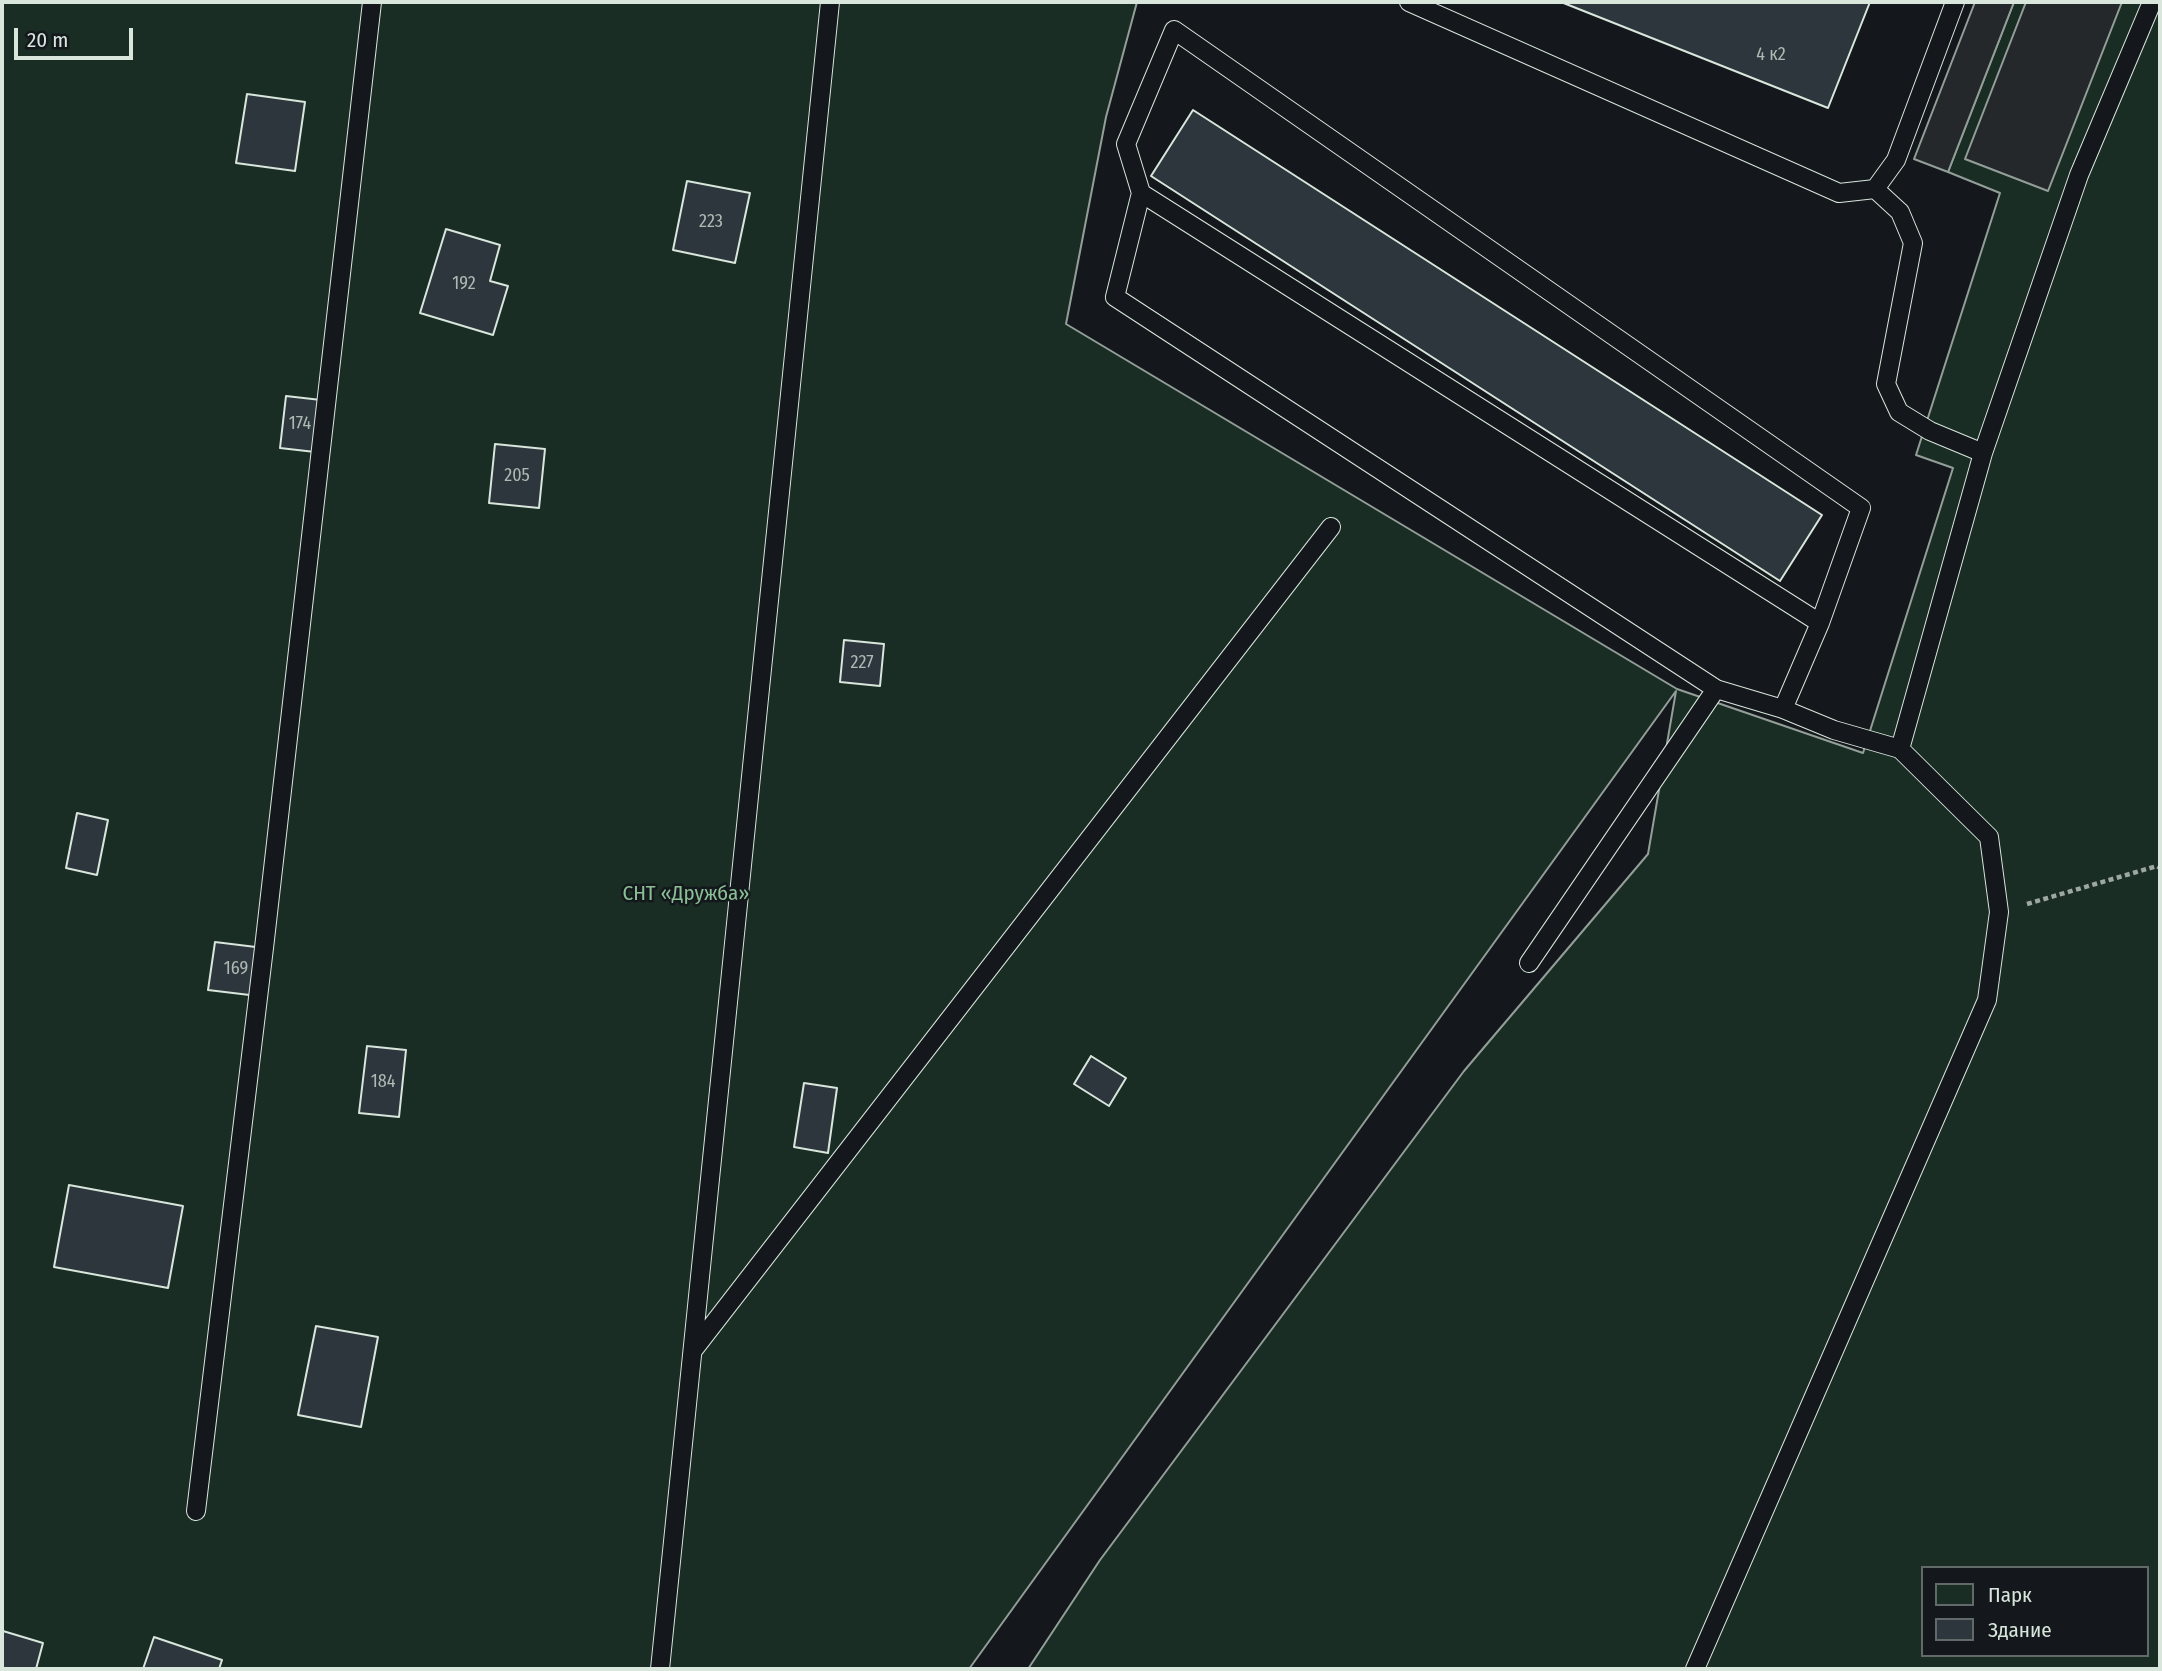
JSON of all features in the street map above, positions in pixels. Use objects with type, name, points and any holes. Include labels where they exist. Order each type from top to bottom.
[{"type":"lane","points":[[195,1511],[264,948],[372,2]]},
{"type":"lane","points":[[660,1669],[830,2]]},
{"type":"lane","points":[[1409,2],[1839,192],[1875,189],[1900,212],[1913,243],[1886,384],[1899,412],[1930,431],[1983,453]]},
{"type":"lane","points":[[1875,189],[1896,160],[1955,2]]},
{"type":"lane","points":[[1900,749],[1983,453],[2079,175],[2152,2]]},
{"type":"lane","points":[[1695,1669],[1987,1000],[1999,912],[1989,837],[1900,749],[1833,730],[1783,709],[1716,689],[1115,297],[1141,193],[1126,144],[1174,30],[1861,508],[1820,623],[1783,709]]},
{"type":"lane","points":[[1141,193],[1820,623]]},
{"type":"lane","points":[[694,1349],[1331,527]]},
{"type":"lane","points":[[1529,963],[1716,689]]},
{"type":"path","points":[[1999,912],[2157,866],[2160,868]]},
{"type":"green space","name":"СНТ «Дружба»","points":[[2,2],[1137,2],[1106,117],[1066,324],[1677,689],[1863,753],[1953,468],[1916,455],[2000,193],[1948,172],[2014,2],[2160,2],[2160,1669],[1028,1669],[1100,1560],[1464,1071],[1648,854],[1676,691],[969,1669],[2,1669]]},
{"type":"shaded area","points":[[1975,2],[2014,2],[1948,172],[1914,159]]},
{"type":"shaded area","points":[[2026,2],[2122,2],[2048,191],[1965,159]]},
{"type":"building","points":[[1561,2],[1870,2],[1828,108]]},
{"type":"building","points":[[247,94],[305,102],[295,171],[236,163]]},
{"type":"building","points":[[1193,110],[1822,515],[1780,581],[1151,176]]},
{"type":"building","points":[[687,181],[750,193],[735,263],[673,250]]},
{"type":"building","points":[[446,229],[500,245],[490,281],[508,286],[493,335],[420,313]]},
{"type":"building","points":[[286,396],[321,400],[315,452],[280,448]]},
{"type":"building","points":[[495,444],[545,449],[539,508],[489,503]]},
{"type":"building","points":[[844,640],[884,644],[880,686],[840,682]]},
{"type":"building","points":[[77,813],[108,820],[97,875],[66,868]]},
{"type":"building","points":[[215,942],[264,948],[258,996],[208,990]]},
{"type":"building","points":[[367,1046],[406,1050],[399,1117],[359,1113]]},
{"type":"building","points":[[1091,1056],[1126,1078],[1109,1106],[1074,1084]]},
{"type":"building","points":[[804,1083],[837,1088],[828,1153],[794,1147]]},
{"type":"building","points":[[69,1185],[183,1206],[168,1288],[54,1267]]},
{"type":"building","points":[[316,1326],[378,1337],[361,1427],[298,1415]]},
{"type":"building","points":[[3,1631],[43,1643],[36,1669],[2,1669]]},
{"type":"building","points":[[154,1637],[222,1660],[219,1669],[143,1669]]}]
